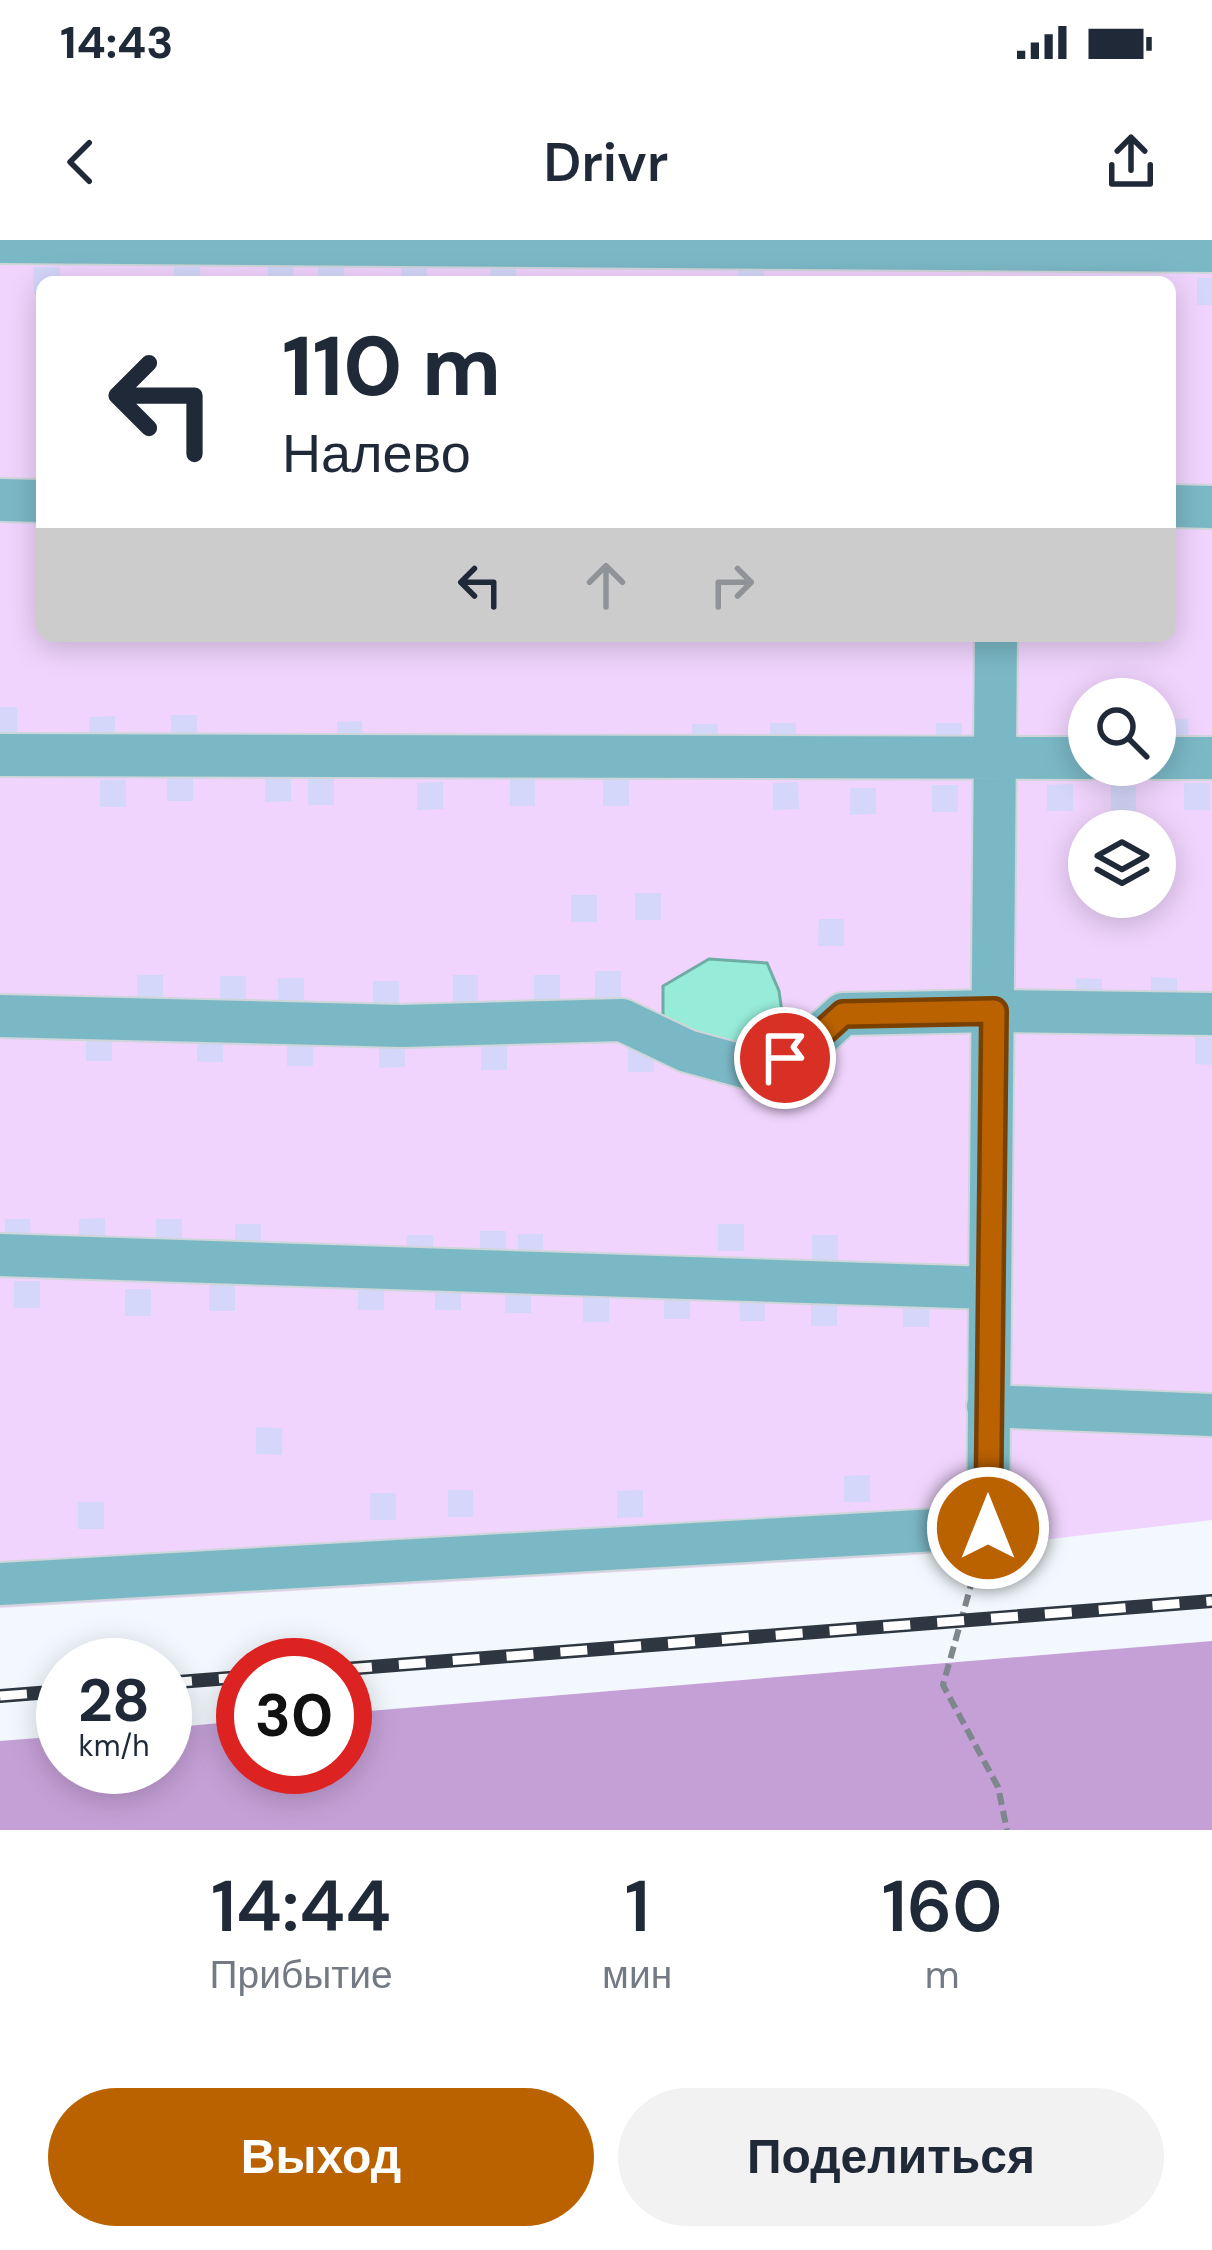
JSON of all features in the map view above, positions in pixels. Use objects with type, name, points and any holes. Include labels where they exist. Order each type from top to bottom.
[{"type":"street","points":[[0,242],[1000,258],[1212,251]]},
{"type":"street","points":[[0,500],[36,501]]},
{"type":"street","points":[[1176,506],[1212,507]]},
{"type":"street","points":[[0,1584],[988,1528],[996,642]]},
{"type":"street","points":[[0,754],[1068,758]]},
{"type":"street","points":[[1176,758],[1212,758]]},
{"type":"street","points":[[0,1016],[402,1026],[622,1021],[687,1051],[760,1071],[810,1044],[843,1014],[1212,1014]]},
{"type":"street","points":[[0,1255],[989,1288]]},
{"type":"street","points":[[988,1406],[1212,1415]]},
{"type":"path","points":[[988,1528],[943,1685],[998,1787],[1007,1830]]},
{"type":"shaded area","points":[[0,240],[1212,240],[1212,1520],[915,1555],[0,1608]]},
{"type":"shaded area","points":[[709,959],[767,963],[779,991],[785,1033],[725,1048],[663,1024],[663,986]]},
{"type":"shaded area","points":[[1212,1641],[1212,1830],[0,1830],[0,1741],[36,1738],[36,1794],[192,1794],[192,1726],[216,1723],[216,1794],[372,1794],[372,1711]]},
{"type":"building","points":[[268,265],[293,265],[294,276],[268,276]]},
{"type":"building","points":[[318,266],[344,266],[344,276],[318,276]]},
{"type":"building","points":[[401,266],[427,267],[427,276],[401,276]]},
{"type":"building","points":[[33,267],[60,267],[60,276],[36,276],[34,294]]},
{"type":"building","points":[[174,267],[200,267],[200,276],[174,276]]},
{"type":"building","points":[[516,268],[516,276],[490,276],[490,269]]},
{"type":"building","points":[[738,268],[764,268],[764,276],[738,276]]},
{"type":"building","points":[[1197,278],[1212,278],[1212,305],[1197,305]]},
{"type":"building","points":[[0,707],[17,707],[17,734],[0,734]]},
{"type":"building","points":[[171,715],[197,715],[197,742],[171,742]]},
{"type":"building","points":[[115,716],[115,743],[89,744],[89,717]]},
{"type":"building","points":[[1176,719],[1188,719],[1189,746],[1176,746]]},
{"type":"building","points":[[362,721],[363,749],[337,749],[337,722]]},
{"type":"building","points":[[770,723],[796,723],[796,750],[770,750]]},
{"type":"building","points":[[936,723],[962,723],[962,750],[936,751]]},
{"type":"building","points":[[692,724],[718,724],[718,751],[692,751]]},
{"type":"building","points":[[167,774],[193,774],[193,801],[167,801]]},
{"type":"building","points":[[291,774],[291,801],[265,802],[265,775]]},
{"type":"building","points":[[308,778],[334,778],[334,805],[308,805]]},
{"type":"building","points":[[603,778],[629,779],[629,806],[603,806]]},
{"type":"building","points":[[510,779],[535,779],[535,806],[510,806]]},
{"type":"building","points":[[100,780],[126,780],[126,807],[100,807]]},
{"type":"building","points":[[443,782],[443,809],[417,810],[417,783]]},
{"type":"building","points":[[798,782],[799,809],[773,810],[773,783]]},
{"type":"building","points":[[1184,783],[1210,783],[1210,810],[1184,810]]},
{"type":"building","points":[[932,785],[958,785],[958,812],[932,812]]},
{"type":"building","points":[[1047,785],[1073,786],[1073,810],[1047,811]]},
{"type":"building","points":[[1111,786],[1136,786],[1136,810],[1111,810]]},
{"type":"building","points":[[850,788],[876,788],[876,814],[850,815]]},
{"type":"building","points":[[635,893],[661,893],[661,920],[635,920]]},
{"type":"building","points":[[571,895],[597,895],[597,922],[571,922]]},
{"type":"building","points":[[819,919],[844,919],[844,946],[818,946]]},
{"type":"building","points":[[595,971],[621,971],[621,998],[595,998]]},
{"type":"building","points":[[137,975],[163,975],[163,1001],[137,1002]]},
{"type":"building","points":[[453,975],[478,975],[478,1002],[453,1002]]},
{"type":"building","points":[[534,975],[560,975],[560,1002],[534,1002]]},
{"type":"building","points":[[220,976],[246,976],[246,1003],[220,1003]]},
{"type":"building","points":[[1151,977],[1177,978],[1177,1005],[1151,1004]]},
{"type":"building","points":[[278,978],[304,978],[304,1005],[278,1005]]},
{"type":"building","points":[[1076,978],[1102,979],[1102,1006],[1076,1006]]},
{"type":"building","points":[[373,981],[399,981],[399,1008],[373,1008]]},
{"type":"building","points":[[86,1034],[112,1034],[112,1061],[86,1061]]},
{"type":"building","points":[[197,1035],[223,1035],[223,1062],[197,1062]]},
{"type":"building","points":[[1195,1037],[1212,1038],[1212,1065],[1195,1064]]},
{"type":"building","points":[[287,1039],[313,1039],[313,1066],[287,1066]]},
{"type":"building","points":[[405,1040],[405,1067],[379,1068],[379,1041]]},
{"type":"building","points":[[481,1043],[507,1043],[507,1070],[481,1070]]},
{"type":"building","points":[[628,1045],[654,1045],[654,1072],[628,1072]]},
{"type":"building","points":[[105,1218],[105,1245],[79,1246],[79,1219]]},
{"type":"building","points":[[5,1219],[30,1219],[31,1246],[5,1246]]},
{"type":"building","points":[[156,1219],[182,1219],[182,1246],[156,1246]]},
{"type":"building","points":[[235,1224],[261,1224],[261,1251],[235,1252]]},
{"type":"building","points":[[718,1224],[744,1224],[744,1251],[718,1251]]},
{"type":"building","points":[[480,1231],[506,1231],[506,1258],[480,1258]]},
{"type":"building","points":[[518,1234],[543,1234],[543,1260],[518,1261]]},
{"type":"building","points":[[407,1235],[433,1235],[433,1262],[407,1262]]},
{"type":"building","points":[[812,1235],[838,1235],[838,1262],[812,1262]]},
{"type":"building","points":[[14,1281],[40,1281],[40,1308],[14,1308]]},
{"type":"building","points":[[358,1283],[384,1283],[384,1310],[358,1310]]},
{"type":"building","points":[[435,1283],[461,1283],[461,1310],[435,1310]]},
{"type":"building","points":[[209,1284],[235,1284],[235,1311],[209,1311]]},
{"type":"building","points":[[505,1286],[531,1286],[531,1313],[505,1313]]},
{"type":"building","points":[[125,1289],[151,1289],[151,1316],[125,1316]]},
{"type":"building","points":[[664,1292],[690,1292],[690,1319],[664,1319]]},
{"type":"building","points":[[739,1294],[765,1294],[765,1321],[740,1321]]},
{"type":"building","points":[[583,1295],[609,1295],[609,1322],[583,1322]]},
{"type":"building","points":[[811,1299],[837,1299],[837,1326],[811,1326]]},
{"type":"building","points":[[903,1300],[929,1300],[929,1327],[903,1327]]},
{"type":"building","points":[[256,1427],[282,1428],[282,1455],[256,1454]]},
{"type":"building","points":[[870,1475],[870,1502],[844,1502],[844,1476]]},
{"type":"building","points":[[448,1490],[473,1490],[473,1517],[448,1517]]},
{"type":"building","points":[[643,1490],[643,1517],[617,1518],[617,1491]]},
{"type":"building","points":[[370,1493],[396,1493],[396,1520],[370,1520]]},
{"type":"building","points":[[78,1502],[104,1502],[104,1529],[78,1529]]},
{"type":"railway","points":[[372,1667],[1212,1601]]},
{"type":"railway","points":[[192,1681],[216,1679]]},
{"type":"railway","points":[[0,1696],[36,1693]]},
{"type":"route","points":[[785,1058],[810,1044],[843,1014],[994,1011],[988,1528]]}]
